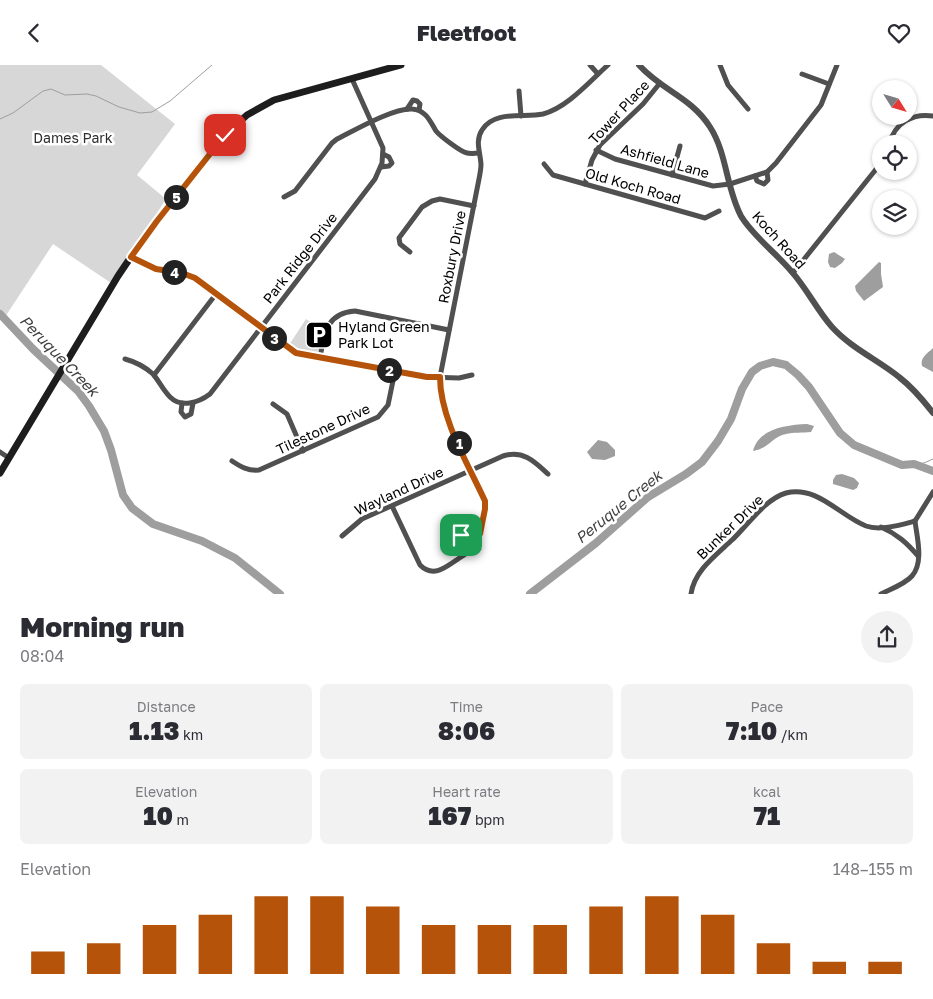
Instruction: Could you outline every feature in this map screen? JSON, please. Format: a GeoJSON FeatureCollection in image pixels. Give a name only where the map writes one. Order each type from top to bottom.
{"type":"FeatureCollection","features":[{"type":"Feature","properties":{"kind":"main road"},"geometry":{"type":"LineString","coordinates":[[0,473],[131,257],[216,146],[235,125],[247,115],[274,100],[401,65]]}},
{"type":"Feature","properties":{"kind":"street"},"geometry":{"type":"LineString","coordinates":[[590,65],[598,74]]}},
{"type":"Feature","properties":{"kind":"street","name":"Roxbury Drive"},"geometry":{"type":"LineString","coordinates":[[392,506],[420,565],[424,569],[436,572],[443,570],[473,548],[480,534],[485,501],[447,417],[440,391],[440,377],[480,173],[478,138],[486,124],[502,117],[542,114],[554,111],[566,103],[608,65]]}},
{"type":"Feature","properties":{"kind":"street","name":"Koch Road"},"geometry":{"type":"LineString","coordinates":[[639,65],[646,73],[685,99],[700,113],[711,128],[742,218],[756,236],[773,250],[793,273],[833,328],[899,377],[922,399],[933,413]]}},
{"type":"Feature","properties":{"kind":"street"},"geometry":{"type":"LineString","coordinates":[[720,65],[728,85],[748,109]]}},
{"type":"Feature","properties":{"kind":"street"},"geometry":{"type":"LineString","coordinates":[[767,172],[768,181],[764,184],[757,181],[755,176],[767,172],[776,163],[821,105],[837,65]]}},
{"type":"Feature","properties":{"kind":"street"},"geometry":{"type":"LineString","coordinates":[[802,74],[829,84]]}},
{"type":"Feature","properties":{"kind":"street","name":"Park Ridge Drive"},"geometry":{"type":"LineString","coordinates":[[125,359],[140,364],[154,375],[170,397],[182,403],[181,412],[185,417],[190,414],[193,403],[202,401],[210,394],[375,179],[381,167],[383,154],[380,140],[352,79]]}},
{"type":"Feature","properties":{"kind":"street","name":"Tower Place"},"geometry":{"type":"LineString","coordinates":[[585,184],[596,150],[607,137],[644,104],[660,83]]}},
{"type":"Feature","properties":{"kind":"street"},"geometry":{"type":"LineString","coordinates":[[519,91],[521,116]]}},
{"type":"Feature","properties":{"kind":"street"},"geometry":{"type":"LineString","coordinates":[[407,109],[413,100],[420,103],[419,110]]}},
{"type":"Feature","properties":{"kind":"street"},"geometry":{"type":"LineString","coordinates":[[284,197],[295,191],[337,139],[399,110],[419,110],[428,117],[437,132],[464,152],[479,153]]}},
{"type":"Feature","properties":{"kind":"street"},"geometry":{"type":"LineString","coordinates":[[892,135],[900,124],[906,120],[923,115],[933,116]]}},
{"type":"Feature","properties":{"kind":"street"},"geometry":{"type":"LineString","coordinates":[[672,175],[680,146]]}},
{"type":"Feature","properties":{"kind":"street","name":"Ashfield Lane"},"geometry":{"type":"LineString","coordinates":[[596,150],[615,159],[714,186],[730,184],[755,176]]}},
{"type":"Feature","properties":{"kind":"street","name":"Park Ridge Drive"},"geometry":{"type":"LineString","coordinates":[[381,167],[389,166],[392,163],[389,157],[383,154]]}},
{"type":"Feature","properties":{"kind":"street","name":"Old Koch Road"},"geometry":{"type":"LineString","coordinates":[[544,164],[553,175],[706,217],[719,211]]}},
{"type":"Feature","properties":{"kind":"street"},"geometry":{"type":"LineString","coordinates":[[793,273],[872,174]]}},
{"type":"Feature","properties":{"kind":"street"},"geometry":{"type":"LineString","coordinates":[[410,251],[400,244],[399,238],[427,203],[440,199],[474,206]]}},
{"type":"Feature","properties":{"kind":"street"},"geometry":{"type":"LineString","coordinates":[[131,257],[156,269],[189,275],[296,353],[427,377],[459,378],[472,375]]}},
{"type":"Feature","properties":{"kind":"street"},"geometry":{"type":"LineString","coordinates":[[154,375],[216,294]]}},
{"type":"Feature","properties":{"kind":"street"},"geometry":{"type":"LineString","coordinates":[[320,357],[327,326],[344,312],[355,311],[449,330]]}},
{"type":"Feature","properties":{"kind":"street","name":"Tilestone Drive"},"geometry":{"type":"LineString","coordinates":[[232,461],[243,469],[259,470],[378,417],[388,405],[395,371]]}},
{"type":"Feature","properties":{"kind":"street"},"geometry":{"type":"LineString","coordinates":[[182,403],[193,403]]}},
{"type":"Feature","properties":{"kind":"street"},"geometry":{"type":"LineString","coordinates":[[273,404],[287,414],[303,451]]}},
{"type":"Feature","properties":{"kind":"street"},"geometry":{"type":"LineString","coordinates":[[0,453],[9,458]]}},
{"type":"Feature","properties":{"kind":"street","name":"Wayland Drive"},"geometry":{"type":"LineString","coordinates":[[342,536],[362,519],[503,456],[513,453],[522,454],[530,458],[548,474]]}},
{"type":"Feature","properties":{"kind":"street"},"geometry":{"type":"LineString","coordinates":[[881,594],[911,577],[917,568],[918,556],[915,521],[933,492]]}},
{"type":"Feature","properties":{"kind":"street","name":"Bunker Drive"},"geometry":{"type":"LineString","coordinates":[[691,594],[692,587],[706,565],[764,508],[786,493],[818,497],[867,526],[880,527],[915,521]]}},
{"type":"Feature","properties":{"kind":"street","name":"Bunker Drive"},"geometry":{"type":"LineString","coordinates":[[880,527],[906,541],[918,556]]}},
{"type":"Feature","properties":{"kind":"street"},"geometry":{"type":"LineString","coordinates":[[473,548],[461,535],[461,531],[464,529],[480,534]]}},
{"type":"Feature","properties":{"kind":"green space","name":"Dames Park"},"geometry":{"type":"Polygon","coordinates":[[[0,65],[101,65],[175,124],[137,175],[166,199],[111,283],[53,244],[5,317],[0,312],[0,65]]]}},
{"type":"Feature","properties":{"kind":"green space"},"geometry":{"type":"Polygon","coordinates":[[[306,319],[316,326],[324,328],[319,350],[316,353],[303,351],[289,345],[306,319]]]}},
{"type":"Feature","properties":{"kind":"shaded area"},"geometry":{"type":"Polygon","coordinates":[[[834,252],[845,259],[835,268],[830,267],[828,262],[829,254],[834,252]]]}},
{"type":"Feature","properties":{"kind":"shaded area"},"geometry":{"type":"Polygon","coordinates":[[[879,262],[881,263],[883,287],[864,301],[856,291],[855,286],[879,262]]]}},
{"type":"Feature","properties":{"kind":"shaded area"},"geometry":{"type":"Polygon","coordinates":[[[933,348],[933,372],[922,366],[922,360],[933,348]]]}},
{"type":"Feature","properties":{"kind":"shaded area"},"geometry":{"type":"Polygon","coordinates":[[[807,424],[814,426],[811,432],[792,433],[781,436],[763,448],[753,451],[761,437],[775,429],[807,424]]]}},
{"type":"Feature","properties":{"kind":"shaded area"},"geometry":{"type":"Polygon","coordinates":[[[598,440],[607,442],[615,450],[615,456],[605,460],[592,459],[587,452],[598,440]]]}},
{"type":"Feature","properties":{"kind":"shaded area"},"geometry":{"type":"Polygon","coordinates":[[[842,474],[854,478],[859,483],[857,488],[853,490],[833,484],[836,475],[842,474]]]}},
{"type":"Feature","properties":{"kind":"waterway"},"geometry":{"type":"LineString","coordinates":[[0,119],[13,113],[43,91],[51,89],[65,95],[87,94],[96,96],[119,107],[140,113],[152,112],[170,101],[212,65]]}},
{"type":"Feature","properties":{"kind":"waterway","name":"Peruque Creek"},"geometry":{"type":"LineString","coordinates":[[0,314],[33,349],[78,391],[89,406],[104,431],[123,495],[132,508],[153,524],[202,541],[235,558],[280,594]]}},
{"type":"Feature","properties":{"kind":"waterway","name":"Peruque Creek"},"geometry":{"type":"LineString","coordinates":[[530,594],[596,543],[648,497],[702,462],[718,441],[731,419],[742,389],[752,372],[760,366],[773,362],[786,365],[798,375],[809,387],[840,433],[854,445],[902,465],[914,464],[933,471]]}},
{"type":"Feature","properties":{"kind":"waterway"},"geometry":{"type":"LineString","coordinates":[[914,464],[924,463],[933,459]]}},
{"type":"Feature","properties":{"kind":"place","name":"Hyland Green Park Lot"},"geometry":{"type":"Point","coordinates":[319,335]}},
{"type":"Feature","properties":{"kind":"route"},"geometry":{"type":"LineString","coordinates":[[225,135],[131,257],[156,269],[182,273],[195,278],[296,353],[427,377],[440,377],[440,391],[447,417],[485,501],[480,534],[464,529],[461,531],[461,535]]}}]}
